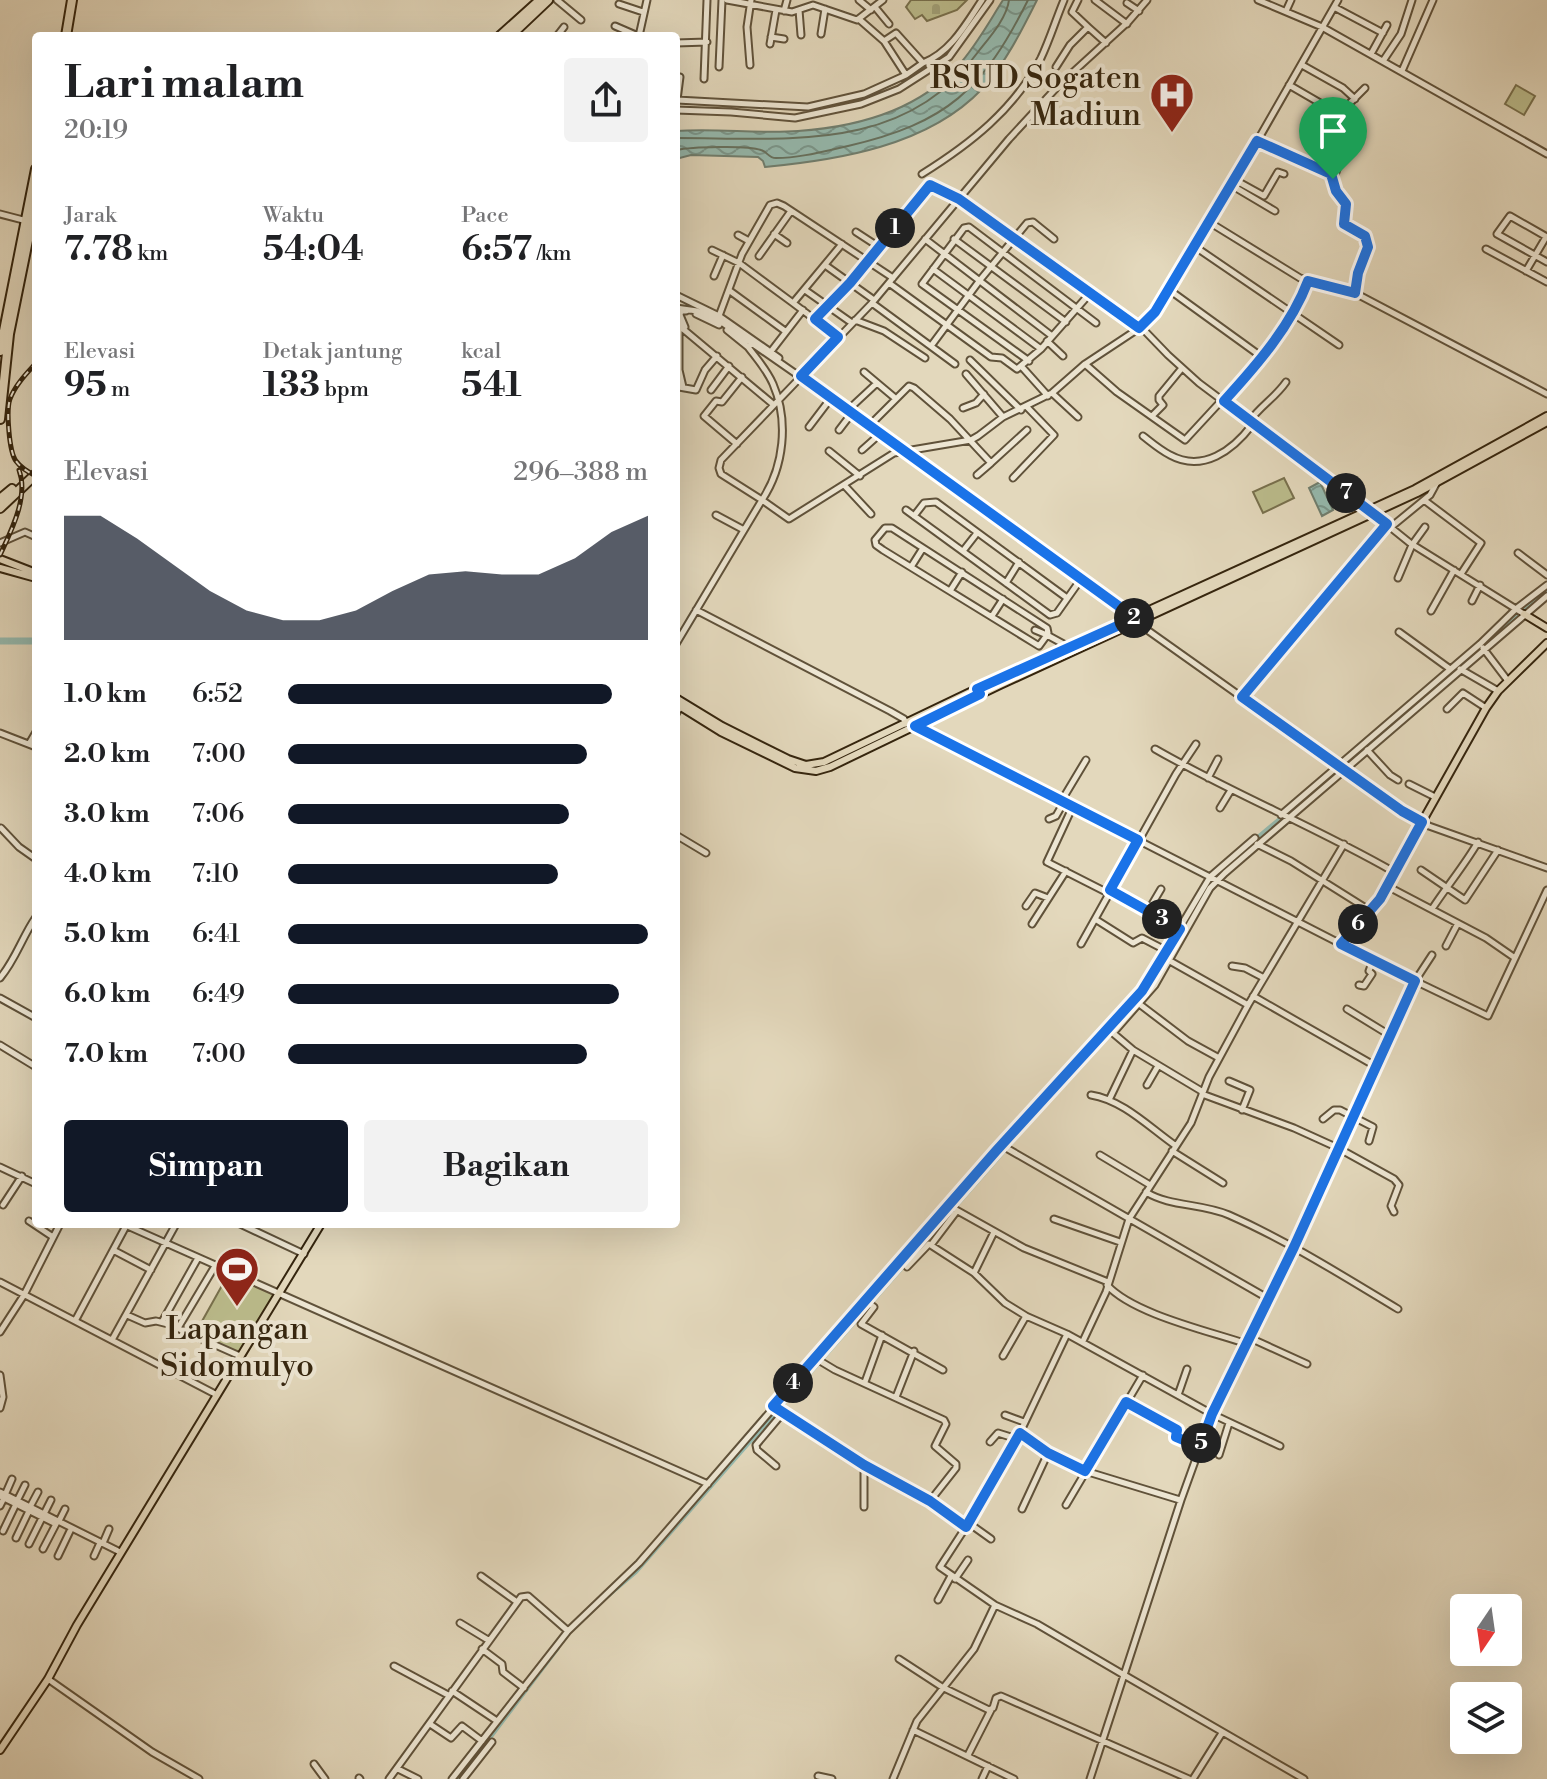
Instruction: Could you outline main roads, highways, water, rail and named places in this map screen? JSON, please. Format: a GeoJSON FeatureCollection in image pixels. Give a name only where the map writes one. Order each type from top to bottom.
{"type":"FeatureCollection","features":[{"type":"Feature","properties":{"kind":"highway"},"geometry":{"type":"LineString","coordinates":[[67,32],[72,0]]}},
{"type":"Feature","properties":{"kind":"highway"},"geometry":{"type":"LineString","coordinates":[[505,32],[548,0]]}},
{"type":"Feature","properties":{"kind":"highway"},"geometry":{"type":"LineString","coordinates":[[514,32],[537,6]]}},
{"type":"Feature","properties":{"kind":"highway"},"geometry":{"type":"LineString","coordinates":[[0,351],[13,302],[32,199]]}},
{"type":"Feature","properties":{"kind":"highway"},"geometry":{"type":"LineString","coordinates":[[29,221],[32,212]]}},
{"type":"Feature","properties":{"kind":"highway"},"geometry":{"type":"LineString","coordinates":[[0,419],[13,302]]}},
{"type":"Feature","properties":{"kind":"highway"},"geometry":{"type":"LineString","coordinates":[[0,508],[32,471]]}},
{"type":"Feature","properties":{"kind":"highway"},"geometry":{"type":"LineString","coordinates":[[2,495],[32,477]]}},
{"type":"Feature","properties":{"kind":"highway"},"geometry":{"type":"LineString","coordinates":[[0,486],[21,485]]}},
{"type":"Feature","properties":{"kind":"main road"},"geometry":{"type":"LineString","coordinates":[[680,700],[722,726],[788,759],[806,765],[824,762],[1435,482],[1547,419]]}},
{"type":"Feature","properties":{"kind":"main road"},"geometry":{"type":"LineString","coordinates":[[0,559],[32,574]]}},
{"type":"Feature","properties":{"kind":"main road"},"geometry":{"type":"LineString","coordinates":[[0,568],[32,575]]}},
{"type":"Feature","properties":{"kind":"main road"},"geometry":{"type":"LineString","coordinates":[[1522,611],[1547,628]]}},
{"type":"Feature","properties":{"kind":"main road"},"geometry":{"type":"LineString","coordinates":[[680,711],[787,764],[806,771],[830,767],[1069,647],[1135,620]]}},
{"type":"Feature","properties":{"kind":"main road"},"geometry":{"type":"LineString","coordinates":[[1422,822],[1486,708],[1498,691],[1547,643]]}},
{"type":"Feature","properties":{"kind":"main road"},"geometry":{"type":"LineString","coordinates":[[0,1750],[48,1679],[77,1625],[319,1228]]}},
{"type":"Feature","properties":{"kind":"water"},"geometry":{"type":"Polygon","coordinates":[[[1003,0],[1037,0],[998,69],[982,89],[936,124],[909,137],[852,154],[765,167],[758,157],[691,155],[680,158],[680,131],[783,132],[820,129],[885,114],[924,95],[942,82],[976,42],[1003,0]]]}},
{"type":"Feature","properties":{"kind":"water"},"geometry":{"type":"Polygon","coordinates":[[[1320,482],[1333,510],[1322,516],[1309,488],[1320,482]]]}},
{"type":"Feature","properties":{"kind":"waterway"},"geometry":{"type":"LineString","coordinates":[[1333,774],[1547,591]]}},
{"type":"Feature","properties":{"kind":"waterway"},"geometry":{"type":"LineString","coordinates":[[0,641],[32,641]]}},
{"type":"Feature","properties":{"kind":"waterway"},"geometry":{"type":"LineString","coordinates":[[1253,841],[1283,816]]}},
{"type":"Feature","properties":{"kind":"waterway"},"geometry":{"type":"LineString","coordinates":[[1179,938],[1201,897]]}},
{"type":"Feature","properties":{"kind":"waterway"},"geometry":{"type":"LineString","coordinates":[[1144,992],[1167,960]]}},
{"type":"Feature","properties":{"kind":"waterway"},"geometry":{"type":"LineString","coordinates":[[602,1601],[636,1572],[1125,1013]]}},
{"type":"Feature","properties":{"kind":"waterway"},"geometry":{"type":"LineString","coordinates":[[459,1779],[558,1648]]}},
{"type":"Feature","properties":{"kind":"railway"},"geometry":{"type":"LineString","coordinates":[[32,368],[15,389],[8,412],[14,456],[20,466],[32,474]]}},
{"type":"Feature","properties":{"kind":"railway"},"geometry":{"type":"LineString","coordinates":[[0,555],[20,502],[22,480],[19,470]]}},
{"type":"Feature","properties":{"kind":"place","name":"RSUD Sogaten Madiun"},"geometry":{"type":"Point","coordinates":[1172,134]}},
{"type":"Feature","properties":{"kind":"place","name":"Lapangan Sidomulyo"},"geometry":{"type":"Point","coordinates":[237,1308]}}]}
